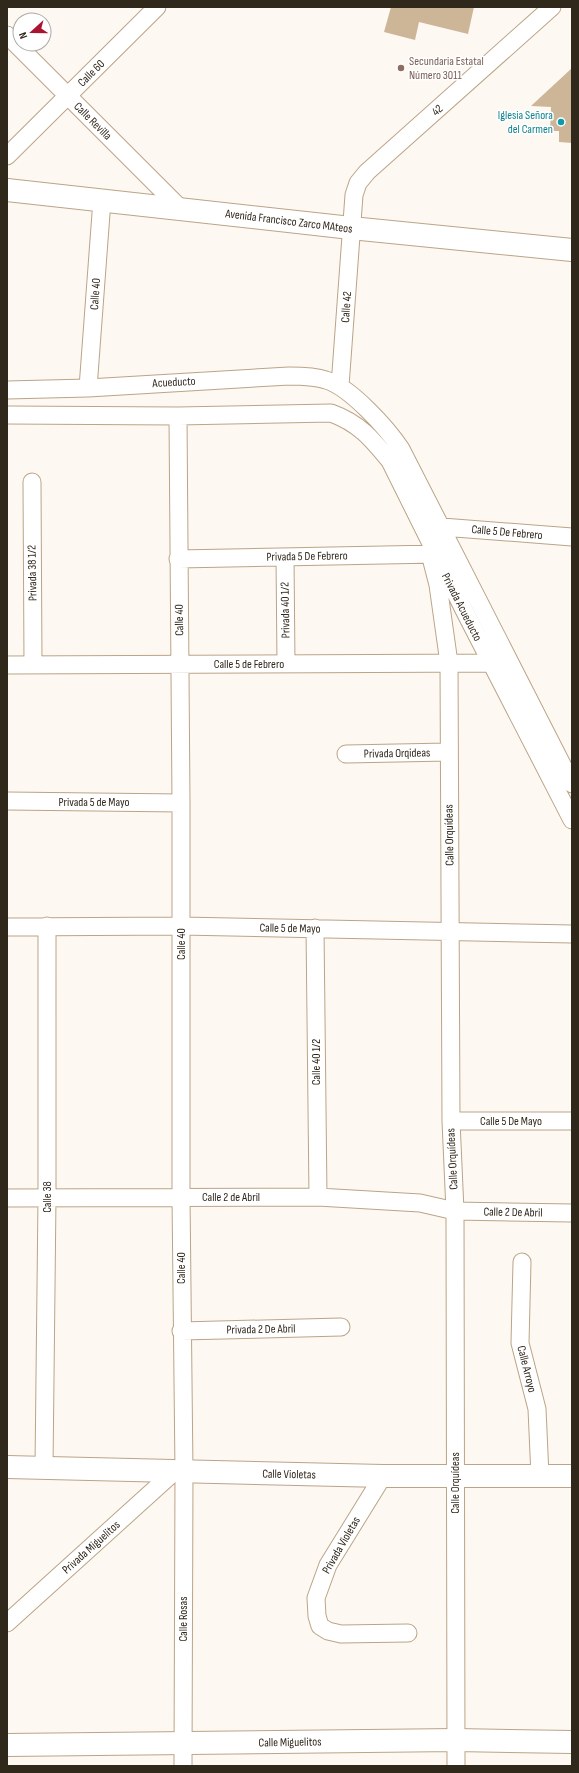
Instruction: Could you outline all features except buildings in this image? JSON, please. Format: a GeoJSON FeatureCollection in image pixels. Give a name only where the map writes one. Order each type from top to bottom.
{"type":"FeatureCollection","features":[{"type":"Feature","properties":{"kind":"street","name":"Calle 60"},"geometry":{"type":"LineString","coordinates":[[7,156],[157,7]]}},
{"type":"Feature","properties":{"kind":"street","name":"42"},"geometry":{"type":"LineString","coordinates":[[351,228],[354,195],[358,183],[367,172],[552,7]]}},
{"type":"Feature","properties":{"kind":"street","name":"Calle Revilla"},"geometry":{"type":"LineString","coordinates":[[7,35],[180,208]]}},
{"type":"Feature","properties":{"kind":"street","name":"Avenida Francisco Zarco MAteos"},"geometry":{"type":"LineString","coordinates":[[7,190],[351,228],[572,250]]}},
{"type":"Feature","properties":{"kind":"street","name":"Calle 40"},"geometry":{"type":"LineString","coordinates":[[88,388],[102,200]]}},
{"type":"Feature","properties":{"kind":"street","name":"Calle 42"},"geometry":{"type":"LineString","coordinates":[[340,386],[351,228]]}},
{"type":"Feature","properties":{"kind":"street","name":"Acueducto"},"geometry":{"type":"LineString","coordinates":[[7,390],[88,388],[289,376],[320,378],[340,386]]}},
{"type":"Feature","properties":{"kind":"street","name":"Privada Acueducto"},"geometry":{"type":"LineString","coordinates":[[340,386],[379,421],[392,435],[401,449],[442,527],[491,663],[572,820]]}},
{"type":"Feature","properties":{"kind":"street","name":"Privada Acueducto"},"geometry":{"type":"LineString","coordinates":[[178,416],[332,413],[345,418],[360,427],[390,461],[433,554],[472,608],[572,784]]}},
{"type":"Feature","properties":{"kind":"street"},"geometry":{"type":"LineString","coordinates":[[7,415],[178,416]]}},
{"type":"Feature","properties":{"kind":"street","name":"Calle 40"},"geometry":{"type":"LineString","coordinates":[[178,416],[182,926],[180,1471]]}},
{"type":"Feature","properties":{"kind":"street","name":"Privada 38 1/2"},"geometry":{"type":"LineString","coordinates":[[32,482],[33,664]]}},
{"type":"Feature","properties":{"kind":"street","name":"Calle 5 De Febrero"},"geometry":{"type":"LineString","coordinates":[[442,527],[572,537]]}},
{"type":"Feature","properties":{"kind":"street","name":"Privada 5 De Febrero"},"geometry":{"type":"LineString","coordinates":[[178,559],[433,554]]}},
{"type":"Feature","properties":{"kind":"street","name":"Calle Orquídeas"},"geometry":{"type":"LineString","coordinates":[[433,554],[449,663],[448,752],[451,1121],[455,1211],[456,1766]]}},
{"type":"Feature","properties":{"kind":"street","name":"Privada 40 1/2"},"geometry":{"type":"LineString","coordinates":[[285,557],[286,664]]}},
{"type":"Feature","properties":{"kind":"street","name":"Calle 5 de Febrero"},"geometry":{"type":"LineString","coordinates":[[7,665],[491,663]]}},
{"type":"Feature","properties":{"kind":"street","name":"Privada Orqideas"},"geometry":{"type":"LineString","coordinates":[[346,754],[448,752]]}},
{"type":"Feature","properties":{"kind":"street","name":"Privada 5 de Mayo"},"geometry":{"type":"LineString","coordinates":[[7,801],[181,803]]}},
{"type":"Feature","properties":{"kind":"street","name":"Calle 5 de Mayo"},"geometry":{"type":"LineString","coordinates":[[7,926],[182,926],[572,934]]}},
{"type":"Feature","properties":{"kind":"street","name":"Calle 38"},"geometry":{"type":"LineString","coordinates":[[44,1467],[47,1198],[47,926]]}},
{"type":"Feature","properties":{"kind":"street","name":"Calle 40 1/2"},"geometry":{"type":"LineString","coordinates":[[315,928],[318,1197]]}},
{"type":"Feature","properties":{"kind":"street","name":"Calle 5 De Mayo"},"geometry":{"type":"LineString","coordinates":[[451,1121],[572,1121]]}},
{"type":"Feature","properties":{"kind":"street","name":"Calle 2 de Abril"},"geometry":{"type":"LineString","coordinates":[[7,1198],[318,1197],[420,1203],[455,1211]]}},
{"type":"Feature","properties":{"kind":"street","name":"Calle 2 De Abril"},"geometry":{"type":"LineString","coordinates":[[455,1211],[572,1213]]}},
{"type":"Feature","properties":{"kind":"street","name":"Calle Arroyo"},"geometry":{"type":"LineString","coordinates":[[522,1262],[520,1343],[537,1408],[540,1476]]}},
{"type":"Feature","properties":{"kind":"street","name":"Privada 2 De Abril"},"geometry":{"type":"LineString","coordinates":[[181,1331],[341,1327]]}},
{"type":"Feature","properties":{"kind":"street","name":"Calle Violetas"},"geometry":{"type":"LineString","coordinates":[[7,1467],[383,1476],[572,1476]]}},
{"type":"Feature","properties":{"kind":"street","name":"Privada Miguelitos"},"geometry":{"type":"LineString","coordinates":[[7,1623],[180,1471]]}},
{"type":"Feature","properties":{"kind":"street","name":"Calle Rosas"},"geometry":{"type":"LineString","coordinates":[[180,1471],[183,1766]]}},
{"type":"Feature","properties":{"kind":"street","name":"Privada Violetas"},"geometry":{"type":"LineString","coordinates":[[383,1476],[328,1565],[316,1598],[317,1616],[320,1626],[328,1632],[341,1634],[408,1633]]}},
{"type":"Feature","properties":{"kind":"street","name":"Calle Miguelitos"},"geometry":{"type":"LineString","coordinates":[[7,1745],[456,1740],[572,1742]]}},
{"type":"Feature","properties":{"kind":"place","name":"Secundaria Estatal Número 3011"},"geometry":{"type":"Point","coordinates":[401,68]}},
{"type":"Feature","properties":{"kind":"place","name":"Iglesia Señora del Carmen"},"geometry":{"type":"Point","coordinates":[561,122]}}]}
